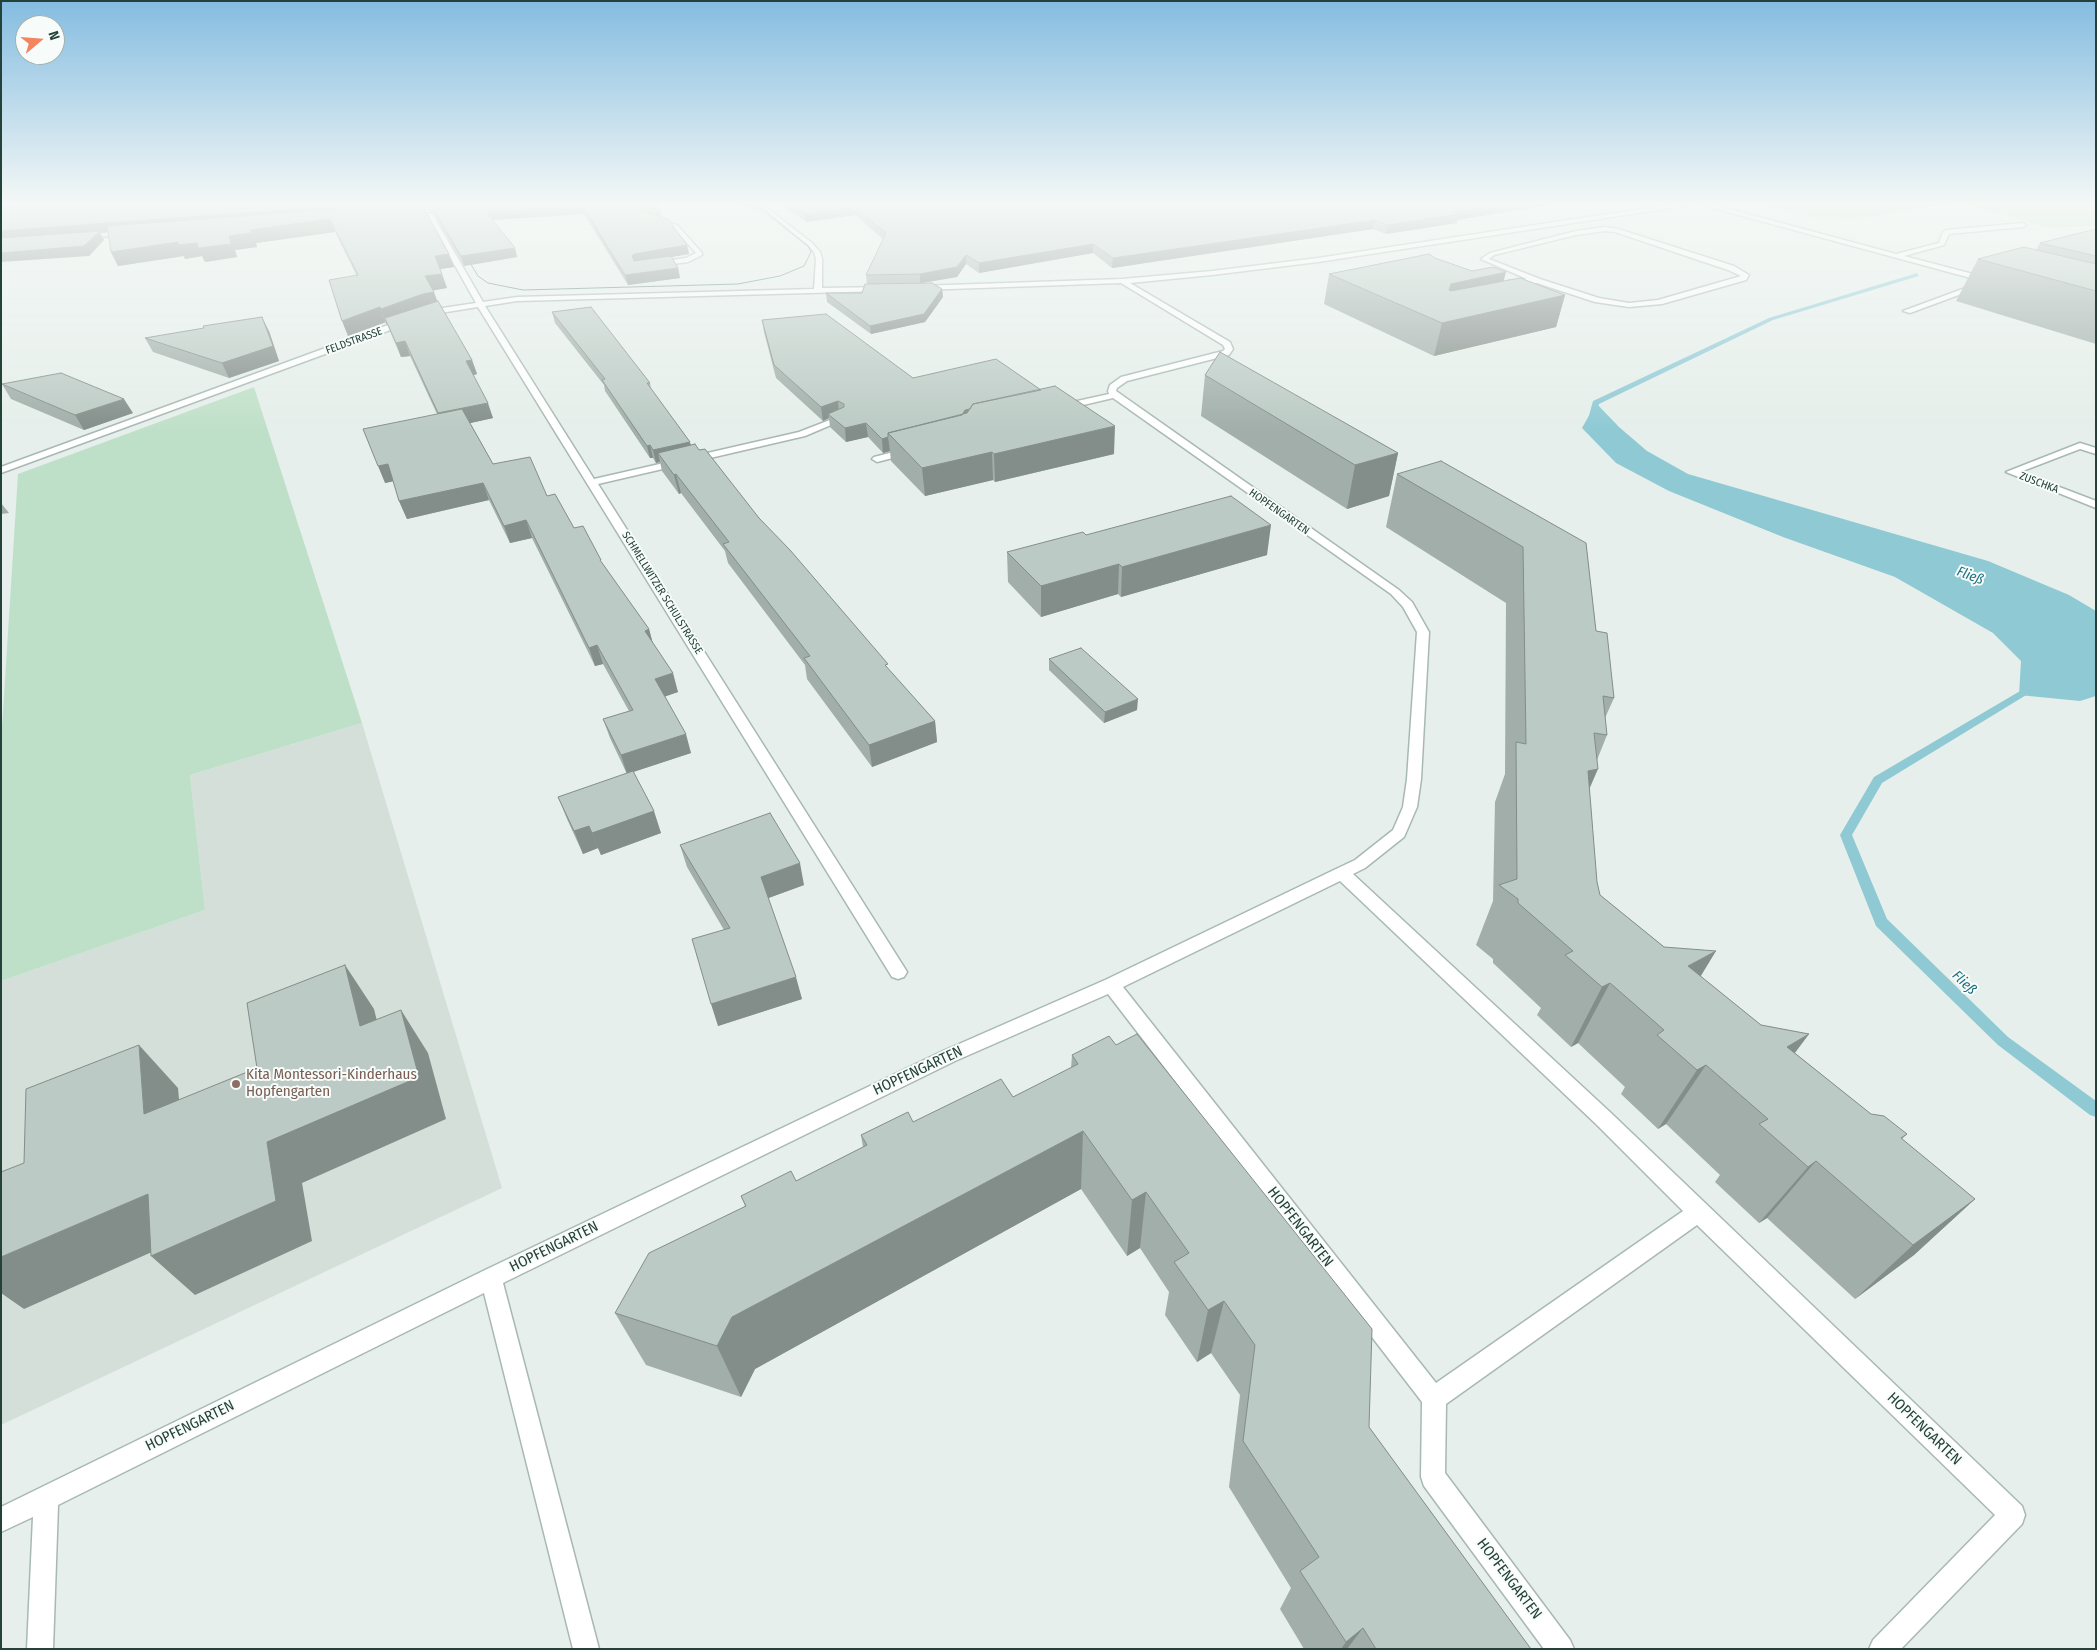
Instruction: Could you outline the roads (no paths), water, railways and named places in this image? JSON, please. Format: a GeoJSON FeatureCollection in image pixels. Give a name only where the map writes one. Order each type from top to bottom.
{"type":"FeatureCollection","features":[{"type":"Feature","properties":{"kind":"street","name":"SCHMELLWITZER SCHULSTRASSE"},"geometry":{"type":"LineString","coordinates":[[464,278],[898,972]]}},
{"type":"Feature","properties":{"kind":"street"},"geometry":{"type":"LineString","coordinates":[[818,278],[818,291]]}},
{"type":"Feature","properties":{"kind":"street"},"geometry":{"type":"LineString","coordinates":[[916,288],[1122,281],[1154,278]]}},
{"type":"Feature","properties":{"kind":"street"},"geometry":{"type":"LineString","coordinates":[[1530,278],[1598,300],[1629,305],[1659,302],[1743,278]]}},
{"type":"Feature","properties":{"kind":"street"},"geometry":{"type":"LineString","coordinates":[[1975,278],[1999,284]]}},
{"type":"Feature","properties":{"kind":"street"},"geometry":{"type":"LineString","coordinates":[[1051,410],[1115,395],[1112,391],[1113,387],[1124,379],[1226,353],[1229,349],[1227,344],[1122,281]]}},
{"type":"Feature","properties":{"kind":"street"},"geometry":{"type":"LineString","coordinates":[[1499,284],[1537,281]]}},
{"type":"Feature","properties":{"kind":"street"},"geometry":{"type":"LineString","coordinates":[[1907,311],[1990,282]]}},
{"type":"Feature","properties":{"kind":"street","name":"FELDSTRASSE"},"geometry":{"type":"LineString","coordinates":[[1,470],[432,312],[517,299],[887,289]]}},
{"type":"Feature","properties":{"kind":"street","name":"HOPFENGARTEN"},"geometry":{"type":"LineString","coordinates":[[1,1520],[491,1278],[949,1056],[1111,985],[1342,873],[1360,864],[1399,833],[1410,807],[1414,779],[1423,632],[1408,605],[1395,592],[1256,503],[1115,395]]}},
{"type":"Feature","properties":{"kind":"street"},"geometry":{"type":"LineString","coordinates":[[593,482],[802,434],[840,419]]}},
{"type":"Feature","properties":{"kind":"street","name":"ZUSCHKA"},"geometry":{"type":"LineString","coordinates":[[2096,451],[2080,446],[2011,472],[2096,504]]}},
{"type":"Feature","properties":{"kind":"street"},"geometry":{"type":"LineString","coordinates":[[877,459],[921,448]]}},
{"type":"Feature","properties":{"kind":"street","name":"HOPFENGARTEN"},"geometry":{"type":"LineString","coordinates":[[1342,873],[1604,1119],[1698,1212],[2014,1515],[1882,1649]]}},
{"type":"Feature","properties":{"kind":"street","name":"HOPFENGARTEN"},"geometry":{"type":"LineString","coordinates":[[1111,985],[1434,1398],[1433,1477],[1561,1649]]}},
{"type":"Feature","properties":{"kind":"street"},"geometry":{"type":"LineString","coordinates":[[1434,1398],[1698,1212]]}},
{"type":"Feature","properties":{"kind":"street"},"geometry":{"type":"LineString","coordinates":[[491,1278],[586,1649]]}},
{"type":"Feature","properties":{"kind":"street"},"geometry":{"type":"LineString","coordinates":[[40,1649],[46,1497]]}},
{"type":"Feature","properties":{"kind":"water"},"geometry":{"type":"Polygon","coordinates":[[[1596,403],[1619,427],[1647,451],[1688,474],[1988,561],[2069,595],[2096,611],[2096,696],[2080,701],[2019,695],[2021,661],[1993,633],[1895,577],[1783,537],[1669,491],[1616,463],[1582,428],[1596,403]]]}},
{"type":"Feature","properties":{"kind":"waterway","name":"Fließ"},"geometry":{"type":"LineString","coordinates":[[1592,419],[1596,403],[1771,319],[1907,278]]}},
{"type":"Feature","properties":{"kind":"waterway","name":"Fließ"},"geometry":{"type":"LineString","coordinates":[[2032,687],[1878,780],[1846,835],[1881,922],[2003,1041],[2096,1110]]}},
{"type":"Feature","properties":{"kind":"tram line"},"geometry":{"type":"LineString","coordinates":[[481,278],[488,283],[523,290],[738,284],[770,278]]}},
{"type":"Feature","properties":{"kind":"place","name":"Kita Montessori-Kinderhaus Hopfengarten"},"geometry":{"type":"Point","coordinates":[236,1084]}}]}
